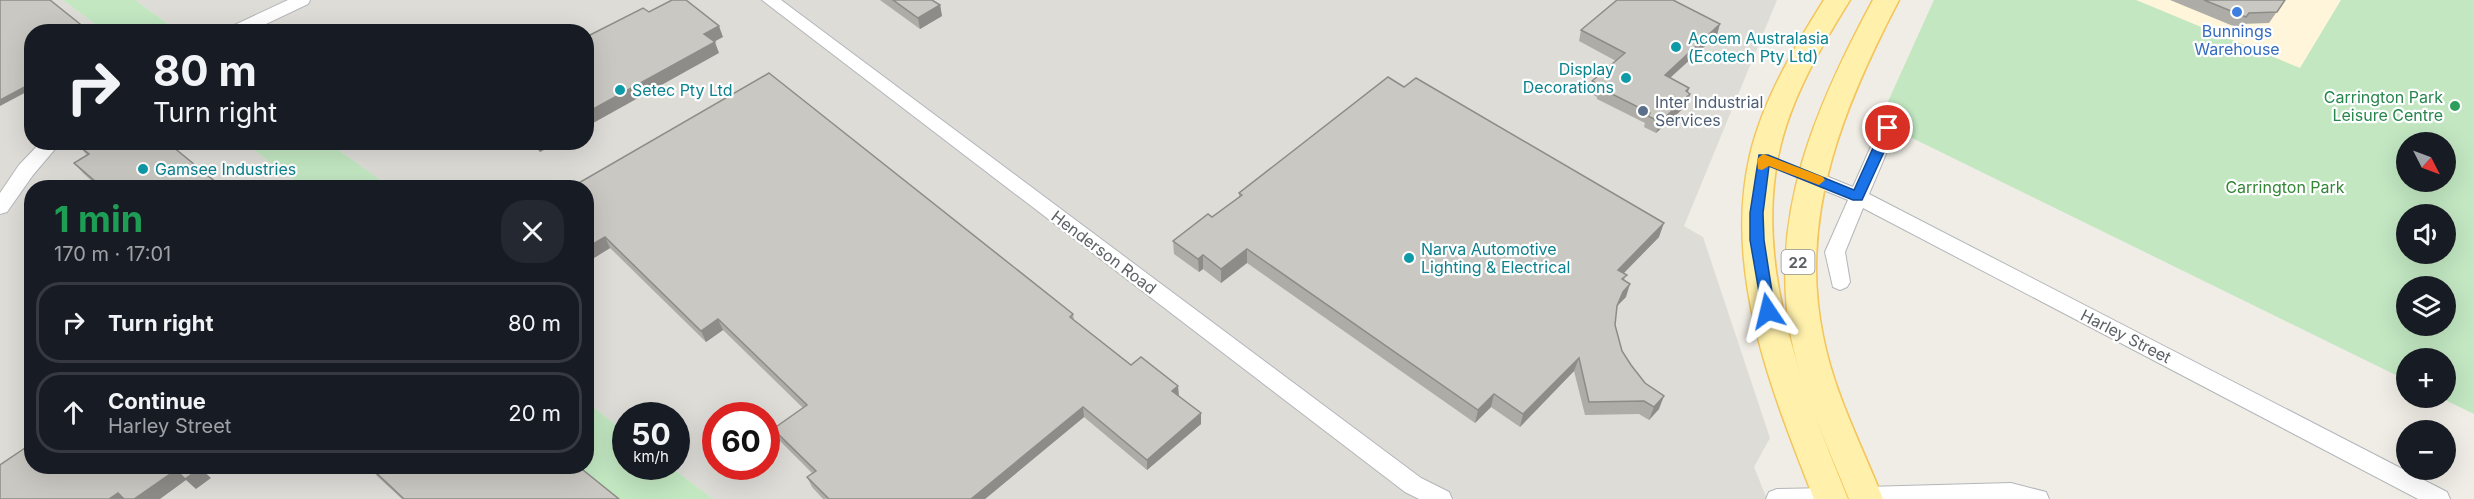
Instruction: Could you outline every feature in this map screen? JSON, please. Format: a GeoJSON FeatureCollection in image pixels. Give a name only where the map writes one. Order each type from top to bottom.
{"type":"FeatureCollection","features":[{"type":"Feature","properties":{"kind":"main road","name":"22"},"geometry":{"type":"LineString","coordinates":[[1831,498],[1790,384],[1768,311],[1757,240],[1756,213],[1763,159],[1770,131],[1789,88],[1837,0]]}},
{"type":"Feature","properties":{"kind":"main road","name":"22"},"geometry":{"type":"LineString","coordinates":[[1866,498],[1821,387],[1807,337],[1800,300],[1798,264],[1802,219],[1818,151],[1857,55],[1886,0]]}},
{"type":"Feature","properties":{"kind":"main road"},"geometry":{"type":"LineString","coordinates":[[1763,159],[1811,177]]}},
{"type":"Feature","properties":{"kind":"main road"},"geometry":{"type":"LineString","coordinates":[[1831,498],[1866,498]]}},
{"type":"Feature","properties":{"kind":"street"},"geometry":{"type":"LineString","coordinates":[[251,24],[302,0]]}},
{"type":"Feature","properties":{"kind":"street","name":"Henderson Road"},"geometry":{"type":"LineString","coordinates":[[770,0],[1413,485],[1441,499]]}},
{"type":"Feature","properties":{"kind":"street"},"geometry":{"type":"LineString","coordinates":[[1839,282],[1835,252],[1888,128]]}},
{"type":"Feature","properties":{"kind":"street"},"geometry":{"type":"LineString","coordinates":[[0,207],[26,170],[45,150]]}},
{"type":"Feature","properties":{"kind":"street","name":"Harley Street"},"geometry":{"type":"LineString","coordinates":[[1811,177],[1858,197],[2439,499]]}},
{"type":"Feature","properties":{"kind":"street"},"geometry":{"type":"LineString","coordinates":[[1866,498],[2011,493],[2038,499]]}},
{"type":"Feature","properties":{"kind":"street"},"geometry":{"type":"LineString","coordinates":[[1777,499],[1831,498]]}},
{"type":"Feature","properties":{"kind":"shaded area"},"geometry":{"type":"Polygon","coordinates":[[[0,0],[63,0],[95,24],[24,24],[24,150],[254,150],[293,180],[24,180],[24,474],[587,474],[619,499],[0,499],[0,0]]]}},
{"type":"Feature","properties":{"kind":"shaded area"},"geometry":{"type":"Polygon","coordinates":[[[135,0],[1777,0],[1684,226],[1703,237],[1770,438],[1754,467],[1767,499],[713,499],[688,480],[690,480],[690,402],[612,402],[612,422],[594,408],[594,180],[380,180],[339,150],[594,150],[594,24],[168,24],[135,0]]]}},
{"type":"Feature","properties":{"kind":"shaded area"},"geometry":{"type":"Polygon","coordinates":[[[2136,0],[2341,0],[2300,69],[2136,0]]]}},
{"type":"Feature","properties":{"kind":"green space"},"geometry":{"type":"Polygon","coordinates":[[[63,0],[135,0],[168,24],[95,24],[63,0]]]}},
{"type":"Feature","properties":{"kind":"green space","name":"Carrington Park"},"geometry":{"type":"Polygon","coordinates":[[[1934,0],[2136,0],[2300,68],[2341,0],[2474,0],[2474,414],[2456,405],[2456,348],[2396,348],[2396,375],[1904,134],[1886,106],[1934,0]]]}},
{"type":"Feature","properties":{"kind":"green space"},"geometry":{"type":"Polygon","coordinates":[[[254,150],[339,150],[380,180],[293,180],[254,150]]]}},
{"type":"Feature","properties":{"kind":"green space"},"geometry":{"type":"Polygon","coordinates":[[[594,408],[612,422],[612,480],[688,480],[713,499],[619,499],[587,474],[594,474],[594,408]]]}},
{"type":"Feature","properties":{"kind":"building"},"geometry":{"type":"Polygon","coordinates":[[[0,0],[50,0],[80,24],[24,24],[24,87],[0,100],[0,0]]]}},
{"type":"Feature","properties":{"kind":"building","name":"Setec Pty Ltd"},"geometry":{"type":"Polygon","coordinates":[[[672,0],[686,0],[719,26],[704,34],[715,42],[594,109],[594,33],[643,8],[649,12],[672,0]]]}},
{"type":"Feature","properties":{"kind":"building"},"geometry":{"type":"Polygon","coordinates":[[[893,0],[932,0],[940,5],[918,18],[893,0]]]}},
{"type":"Feature","properties":{"kind":"building"},"geometry":{"type":"Polygon","coordinates":[[[1617,0],[1673,0],[1720,24],[1665,75],[1689,88],[1686,91],[1690,94],[1660,122],[1648,116],[1650,113],[1600,88],[1602,86],[1592,81],[1625,53],[1581,30],[1617,0]]]}},
{"type":"Feature","properties":{"kind":"building"},"geometry":{"type":"Polygon","coordinates":[[[2204,0],[2285,0],[2277,12],[2249,13],[2246,17],[2204,0]]]}},
{"type":"Feature","properties":{"kind":"building"},"geometry":{"type":"Polygon","coordinates":[[[769,73],[1073,314],[1070,317],[1131,365],[1141,357],[1178,386],[1172,391],[1201,413],[1147,460],[1083,407],[971,499],[829,499],[807,477],[816,471],[780,436],[780,424],[807,405],[718,319],[701,331],[605,237],[594,243],[594,180],[584,180],[769,73]]]}},
{"type":"Feature","properties":{"kind":"building","name":"Narva Automotive Lighting & Electrical"},"geometry":{"type":"Polygon","coordinates":[[[1388,77],[1404,87],[1416,78],[1664,223],[1618,270],[1627,275],[1622,279],[1630,284],[1623,292],[1617,306],[1615,325],[1622,351],[1631,365],[1645,383],[1664,396],[1654,407],[1644,401],[1589,402],[1579,358],[1523,414],[1494,394],[1478,410],[1247,249],[1221,269],[1203,255],[1198,259],[1173,241],[1208,214],[1212,217],[1242,195],[1239,193],[1388,77]]]}},
{"type":"Feature","properties":{"kind":"building","name":"Gamsee Industries"},"geometry":{"type":"Polygon","coordinates":[[[84,150],[177,150],[213,180],[94,180],[74,163],[89,154],[84,150]]]}},
{"type":"Feature","properties":{"kind":"building"},"geometry":{"type":"Polygon","coordinates":[[[24,449],[24,474],[170,474],[134,499],[124,499],[118,493],[109,499],[0,499],[0,465],[24,449]]]}},
{"type":"Feature","properties":{"kind":"building"},"geometry":{"type":"Polygon","coordinates":[[[180,474],[192,474],[185,479],[180,474]]]}},
{"type":"Feature","properties":{"kind":"building"},"geometry":{"type":"Polygon","coordinates":[[[377,474],[588,474],[619,499],[404,499],[377,474]]]}},
{"type":"Feature","properties":{"kind":"slow traffic"},"geometry":{"type":"LineString","coordinates":[[1762,165],[1763,159],[1819,180]]}},
{"type":"Feature","properties":{"kind":"place","name":"Bunnings Warehouse"},"geometry":{"type":"Point","coordinates":[2237,12]}},
{"type":"Feature","properties":{"kind":"place","name":"Acoem Australasia (Ecotech Pty Ltd)"},"geometry":{"type":"Point","coordinates":[1676,47]}},
{"type":"Feature","properties":{"kind":"place","name":"Display Decorations"},"geometry":{"type":"Point","coordinates":[1626,78]}},
{"type":"Feature","properties":{"kind":"place","name":"Setec Pty Ltd"},"geometry":{"type":"Point","coordinates":[620,90]}},
{"type":"Feature","properties":{"kind":"place","name":"Carrington Park Leisure Centre"},"geometry":{"type":"Point","coordinates":[2455,106]}},
{"type":"Feature","properties":{"kind":"place","name":"Inter Industrial Services"},"geometry":{"type":"Point","coordinates":[1643,111]}},
{"type":"Feature","properties":{"kind":"place","name":"Gamsee Industries"},"geometry":{"type":"Point","coordinates":[143,169]}},
{"type":"Feature","properties":{"kind":"place","name":"Narva Automotive Lighting & Electrical"},"geometry":{"type":"Point","coordinates":[1409,258]}},
{"type":"Feature","properties":{"kind":"route"},"geometry":{"type":"LineString","coordinates":[[1768,311],[1760,265],[1756,213],[1763,159],[1858,197],[1888,128]]}}]}
